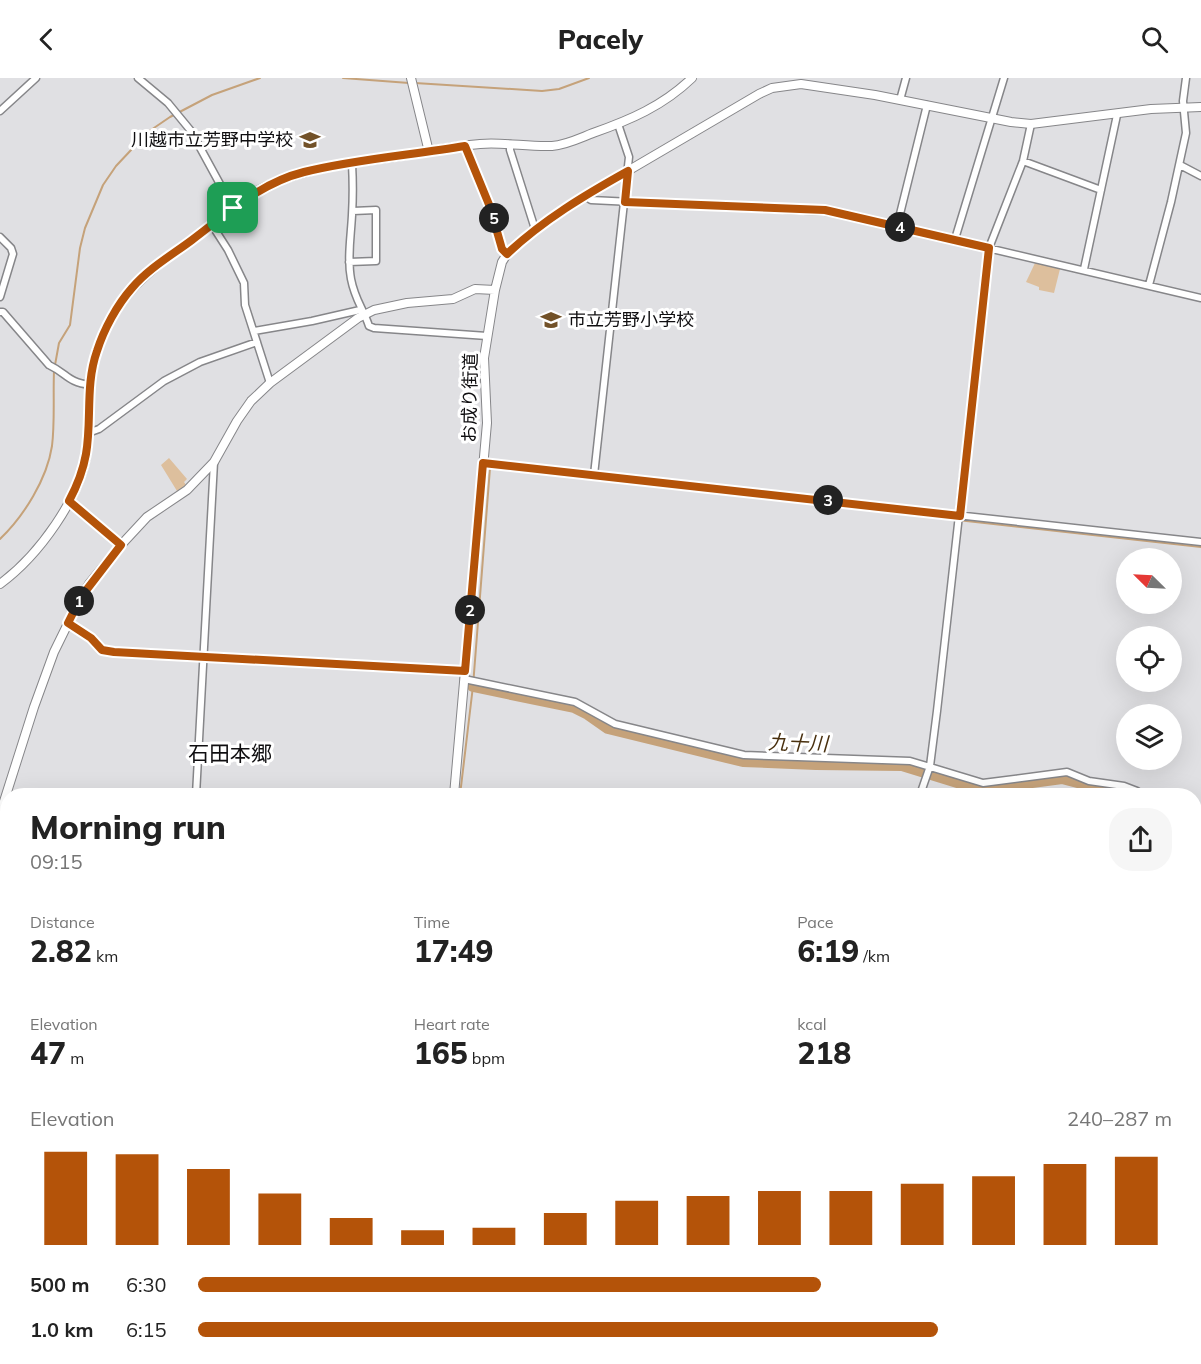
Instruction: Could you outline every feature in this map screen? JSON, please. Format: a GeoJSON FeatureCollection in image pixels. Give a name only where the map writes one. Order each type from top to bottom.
{"type":"FeatureCollection","features":[{"type":"Feature","properties":{"kind":"street"},"geometry":{"type":"LineString","coordinates":[[0,111],[36,78]]}},
{"type":"Feature","properties":{"kind":"street"},"geometry":{"type":"LineString","coordinates":[[138,78],[168,103],[191,131],[233,208]]}},
{"type":"Feature","properties":{"kind":"street"},"geometry":{"type":"LineString","coordinates":[[411,78],[429,152]]}},
{"type":"Feature","properties":{"kind":"street"},"geometry":{"type":"LineString","coordinates":[[0,584],[33,552],[69,501],[82,471],[88,434],[90,385],[97,349],[124,298],[153,268],[249,196],[303,172],[480,144],[555,146],[649,111],[679,91],[692,78]]}},
{"type":"Feature","properties":{"kind":"street"},"geometry":{"type":"LineString","coordinates":[[900,100],[906,78]]}},
{"type":"Feature","properties":{"kind":"street"},"geometry":{"type":"LineString","coordinates":[[955,239],[1004,78]]}},
{"type":"Feature","properties":{"kind":"street"},"geometry":{"type":"LineString","coordinates":[[1149,285],[1186,133],[1184,88],[1186,78]]}},
{"type":"Feature","properties":{"kind":"street"},"geometry":{"type":"LineString","coordinates":[[465,146],[490,207],[502,249],[507,254],[535,229],[585,196],[772,88],[801,84],[1031,124],[1151,109],[1201,107]]}},
{"type":"Feature","properties":{"kind":"street"},"geometry":{"type":"LineString","coordinates":[[897,226],[927,105]]}},
{"type":"Feature","properties":{"kind":"street"},"geometry":{"type":"LineString","coordinates":[[1084,269],[1117,115]]}},
{"type":"Feature","properties":{"kind":"street"},"geometry":{"type":"LineString","coordinates":[[594,475],[628,171],[628,148],[618,124]]}},
{"type":"Feature","properties":{"kind":"street"},"geometry":{"type":"LineString","coordinates":[[923,788],[930,766],[989,248],[1023,161],[1031,124]]}},
{"type":"Feature","properties":{"kind":"street"},"geometry":{"type":"LineString","coordinates":[[510,144],[535,229]]}},
{"type":"Feature","properties":{"kind":"street"},"geometry":{"type":"LineString","coordinates":[[1023,161],[1101,190]]}},
{"type":"Feature","properties":{"kind":"street"},"geometry":{"type":"LineString","coordinates":[[352,164],[349,261],[355,300],[369,326],[487,336]]}},
{"type":"Feature","properties":{"kind":"street"},"geometry":{"type":"LineString","coordinates":[[1180,165],[1201,176]]}},
{"type":"Feature","properties":{"kind":"street"},"geometry":{"type":"LineString","coordinates":[[585,196],[591,200],[625,202],[825,210],[1201,298]]}},
{"type":"Feature","properties":{"kind":"street"},"geometry":{"type":"LineString","coordinates":[[349,261],[376,261],[376,210],[352,211]]}},
{"type":"Feature","properties":{"kind":"street"},"geometry":{"type":"LineString","coordinates":[[212,225],[228,250],[244,283],[246,305],[270,383]]}},
{"type":"Feature","properties":{"kind":"street"},"geometry":{"type":"LineString","coordinates":[[0,237],[11,248],[13,254],[0,297]]}},
{"type":"Feature","properties":{"kind":"street","name":"お成り街道"},"geometry":{"type":"LineString","coordinates":[[455,788],[487,423],[484,358],[495,290],[502,262],[507,254]]}},
{"type":"Feature","properties":{"kind":"street"},"geometry":{"type":"LineString","coordinates":[[254,331],[407,303],[453,299],[475,289],[495,290]]}},
{"type":"Feature","properties":{"kind":"street"},"geometry":{"type":"LineString","coordinates":[[0,312],[10,320],[49,365],[73,382],[90,385]]}},
{"type":"Feature","properties":{"kind":"street"},"geometry":{"type":"LineString","coordinates":[[9,788],[54,652],[85,590],[147,517],[187,490],[214,462],[251,401],[270,383],[363,312]]}},
{"type":"Feature","properties":{"kind":"street"},"geometry":{"type":"LineString","coordinates":[[88,434],[99,429],[164,381],[200,362],[257,342]]}},
{"type":"Feature","properties":{"kind":"street"},"geometry":{"type":"LineString","coordinates":[[196,788],[210,500],[214,462]]}},
{"type":"Feature","properties":{"kind":"street"},"geometry":{"type":"LineString","coordinates":[[483,463],[1201,542]]}},
{"type":"Feature","properties":{"kind":"street"},"geometry":{"type":"LineString","coordinates":[[69,501],[121,545]]}},
{"type":"Feature","properties":{"kind":"street"},"geometry":{"type":"LineString","coordinates":[[68,623],[91,638],[102,650],[465,675],[576,702],[615,724],[744,755],[910,761],[983,783],[1067,772],[1089,781],[1129,788]]}},
{"type":"Feature","properties":{"kind":"shaded area"},"geometry":{"type":"Polygon","coordinates":[[[1035,263],[1060,269],[1054,293],[1039,290],[1039,287],[1026,282],[1035,263]]]}},
{"type":"Feature","properties":{"kind":"shaded area"},"geometry":{"type":"Polygon","coordinates":[[[169,458],[187,479],[184,482],[186,485],[177,491],[161,465],[169,458]]]}},
{"type":"Feature","properties":{"kind":"waterway"},"geometry":{"type":"LineString","coordinates":[[55,365],[59,343],[70,325],[80,248],[85,228],[103,185],[116,166],[148,132],[170,117],[212,95],[260,78]]}},
{"type":"Feature","properties":{"kind":"waterway"},"geometry":{"type":"LineString","coordinates":[[343,78],[409,83]]}},
{"type":"Feature","properties":{"kind":"waterway"},"geometry":{"type":"LineString","coordinates":[[415,83],[542,91],[559,89],[589,78]]}},
{"type":"Feature","properties":{"kind":"waterway"},"geometry":{"type":"LineString","coordinates":[[0,539],[26,508],[40,484],[49,459],[52,446],[54,371]]}},
{"type":"Feature","properties":{"kind":"waterway"},"geometry":{"type":"LineString","coordinates":[[461,788],[473,686],[490,468],[1201,547]]}},
{"type":"Feature","properties":{"kind":"waterway","name":"九十川"},"geometry":{"type":"LineString","coordinates":[[473,686],[574,707],[608,728],[743,761],[902,765],[977,788]]}},
{"type":"Feature","properties":{"kind":"waterway","name":"九十川"},"geometry":{"type":"LineString","coordinates":[[987,788],[1062,778],[1101,788]]}},
{"type":"Feature","properties":{"kind":"place","name":"川越市立芳野中学校"},"geometry":{"type":"Point","coordinates":[310,140]}},
{"type":"Feature","properties":{"kind":"place","name":"市立芳野小学校"},"geometry":{"type":"Point","coordinates":[551,320]}},
{"type":"Feature","properties":{"kind":"district","name":"石田本郷"},"geometry":{"type":"Point","coordinates":[230,754]}},
{"type":"Feature","properties":{"kind":"route"},"geometry":{"type":"LineString","coordinates":[[465,146],[490,207],[502,249],[507,254],[535,229],[628,171],[625,202],[825,210],[989,248],[960,516],[483,463],[465,671],[102,650],[91,638],[68,623],[81,597],[101,568],[121,545],[69,501],[82,471],[86,453],[89,392],[94,359],[116,311],[133,286],[153,268],[233,208],[269,185],[303,172],[465,146]]}}]}
